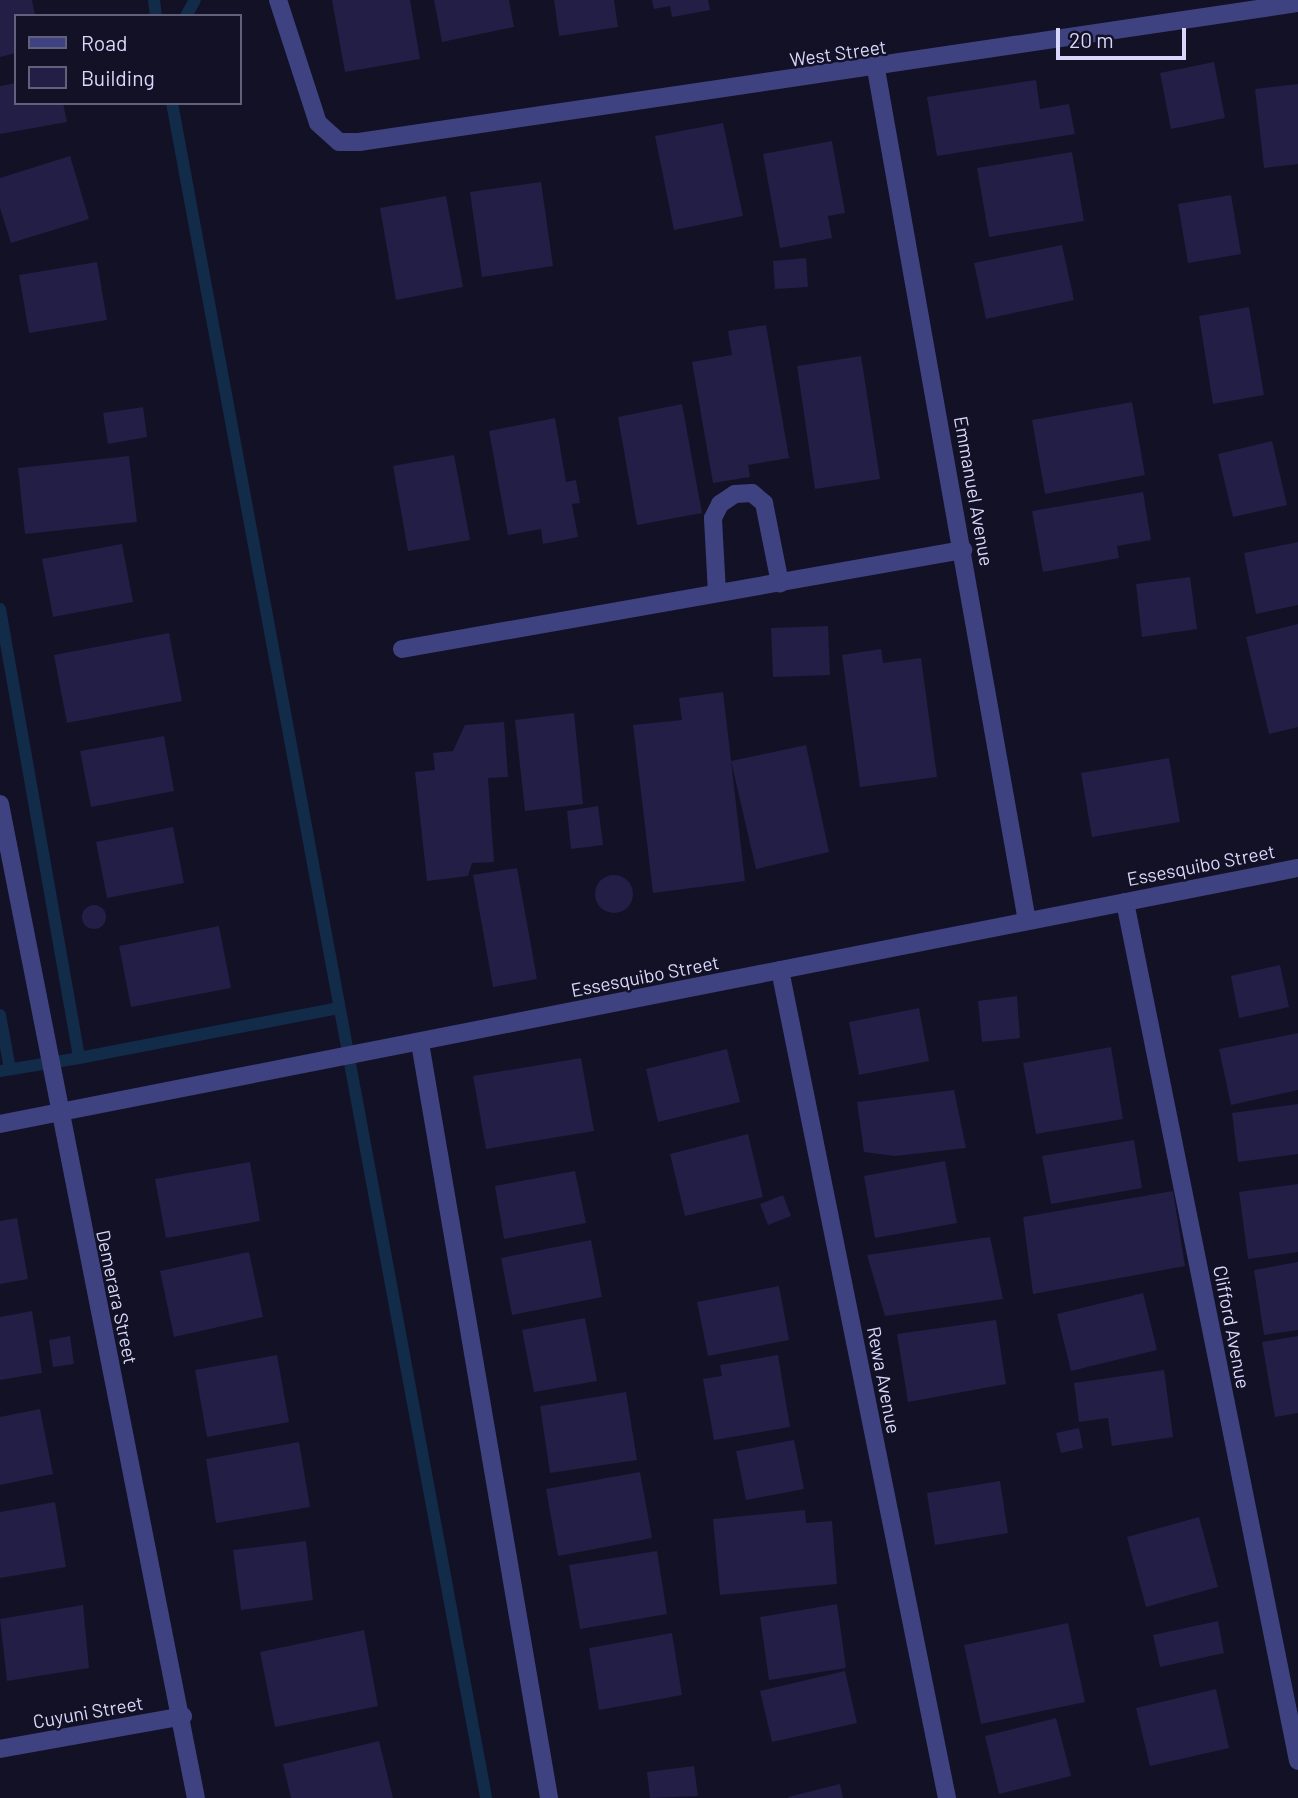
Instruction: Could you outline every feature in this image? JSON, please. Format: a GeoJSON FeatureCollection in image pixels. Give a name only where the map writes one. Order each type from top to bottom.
{"type":"FeatureCollection","features":[{"type":"Feature","properties":{"kind":"street","name":"West Street"},"geometry":{"type":"LineString","coordinates":[[278,0],[318,123],[339,142],[383,139],[876,69],[1298,3]]}},
{"type":"Feature","properties":{"kind":"street","name":"Emmanuel Avenue"},"geometry":{"type":"LineString","coordinates":[[876,69],[1027,921]]}},
{"type":"Feature","properties":{"kind":"street"},"geometry":{"type":"LineString","coordinates":[[717,593],[713,518],[720,503],[735,494],[752,493],[764,503],[780,583]]}},
{"type":"Feature","properties":{"kind":"street"},"geometry":{"type":"LineString","coordinates":[[402,649],[963,550]]}},
{"type":"Feature","properties":{"kind":"street","name":"Demerara Street"},"geometry":{"type":"LineString","coordinates":[[0,804],[58,1113],[183,1716],[196,1798]]}},
{"type":"Feature","properties":{"kind":"street","name":"Essesquibo Street"},"geometry":{"type":"LineString","coordinates":[[0,1124],[1298,868]]}},
{"type":"Feature","properties":{"kind":"street","name":"Clifford Avenue"},"geometry":{"type":"LineString","coordinates":[[1125,902],[1298,1761]]}},
{"type":"Feature","properties":{"kind":"street","name":"Rewa Avenue"},"geometry":{"type":"LineString","coordinates":[[780,971],[947,1798]]}},
{"type":"Feature","properties":{"kind":"street"},"geometry":{"type":"LineString","coordinates":[[421,1043],[549,1798]]}},
{"type":"Feature","properties":{"kind":"street","name":"Cuyuni Street"},"geometry":{"type":"LineString","coordinates":[[0,1749],[183,1716]]}},
{"type":"Feature","properties":{"kind":"building"},"geometry":{"type":"Polygon","coordinates":[[[0,0],[32,0],[35,14],[14,14],[14,54],[0,57],[0,0]]]}},
{"type":"Feature","properties":{"kind":"building"},"geometry":{"type":"Polygon","coordinates":[[[332,0],[410,0],[420,59],[345,72],[332,0]]]}},
{"type":"Feature","properties":{"kind":"building"},"geometry":{"type":"Polygon","coordinates":[[[434,0],[509,0],[514,27],[442,42],[434,0]]]}},
{"type":"Feature","properties":{"kind":"building"},"geometry":{"type":"Polygon","coordinates":[[[554,0],[614,0],[618,27],[559,36],[554,0]]]}},
{"type":"Feature","properties":{"kind":"building"},"geometry":{"type":"Polygon","coordinates":[[[652,0],[708,0],[710,10],[672,17],[670,6],[654,9],[652,0]]]}},
{"type":"Feature","properties":{"kind":"building"},"geometry":{"type":"Polygon","coordinates":[[[1214,62],[1225,118],[1171,129],[1160,73],[1214,62]]]}},
{"type":"Feature","properties":{"kind":"building"},"geometry":{"type":"Polygon","coordinates":[[[1036,80],[1040,109],[1069,104],[1075,134],[937,156],[927,97],[1036,80]]]}},
{"type":"Feature","properties":{"kind":"building"},"geometry":{"type":"Polygon","coordinates":[[[14,83],[14,105],[63,105],[67,122],[0,134],[0,86],[14,83]]]}},
{"type":"Feature","properties":{"kind":"building"},"geometry":{"type":"Polygon","coordinates":[[[1298,84],[1298,164],[1264,168],[1255,89],[1298,84]]]}},
{"type":"Feature","properties":{"kind":"building"},"geometry":{"type":"Polygon","coordinates":[[[723,123],[743,216],[674,230],[655,136],[723,123]]]}},
{"type":"Feature","properties":{"kind":"building"},"geometry":{"type":"Polygon","coordinates":[[[832,141],[845,213],[828,216],[832,238],[780,248],[763,154],[832,141]]]}},
{"type":"Feature","properties":{"kind":"building"},"geometry":{"type":"Polygon","coordinates":[[[1072,152],[1084,221],[989,237],[977,168],[1072,152]]]}},
{"type":"Feature","properties":{"kind":"building"},"geometry":{"type":"Polygon","coordinates":[[[70,156],[89,219],[11,243],[0,208],[0,178],[70,156]]]}},
{"type":"Feature","properties":{"kind":"building"},"geometry":{"type":"Polygon","coordinates":[[[541,182],[553,266],[482,277],[470,192],[541,182]]]}},
{"type":"Feature","properties":{"kind":"building"},"geometry":{"type":"Polygon","coordinates":[[[1231,195],[1241,254],[1188,263],[1178,204],[1231,195]]]}},
{"type":"Feature","properties":{"kind":"building"},"geometry":{"type":"Polygon","coordinates":[[[446,196],[463,287],[396,300],[380,208],[446,196]]]}},
{"type":"Feature","properties":{"kind":"building"},"geometry":{"type":"Polygon","coordinates":[[[1062,245],[1074,300],[986,319],[974,263],[1062,245]]]}},
{"type":"Feature","properties":{"kind":"building"},"geometry":{"type":"Polygon","coordinates":[[[806,258],[808,287],[775,289],[773,261],[806,258]]]}},
{"type":"Feature","properties":{"kind":"building"},"geometry":{"type":"Polygon","coordinates":[[[97,262],[107,320],[29,333],[19,275],[97,262]]]}},
{"type":"Feature","properties":{"kind":"building"},"geometry":{"type":"Polygon","coordinates":[[[1249,307],[1264,395],[1213,404],[1199,316],[1249,307]]]}},
{"type":"Feature","properties":{"kind":"building"},"geometry":{"type":"Polygon","coordinates":[[[766,325],[789,458],[748,465],[750,477],[713,483],[692,362],[732,355],[728,331],[766,325]]]}},
{"type":"Feature","properties":{"kind":"building"},"geometry":{"type":"Polygon","coordinates":[[[861,356],[880,479],[815,489],[797,366],[861,356]]]}},
{"type":"Feature","properties":{"kind":"building"},"geometry":{"type":"Polygon","coordinates":[[[1132,402],[1145,475],[1045,494],[1032,420],[1132,402]]]}},
{"type":"Feature","properties":{"kind":"building"},"geometry":{"type":"Polygon","coordinates":[[[682,404],[702,513],[637,525],[618,417],[682,404]]]}},
{"type":"Feature","properties":{"kind":"building"},"geometry":{"type":"Polygon","coordinates":[[[143,407],[147,437],[108,444],[103,413],[143,407]]]}},
{"type":"Feature","properties":{"kind":"building"},"geometry":{"type":"Polygon","coordinates":[[[555,418],[566,482],[576,480],[580,503],[572,504],[578,537],[543,544],[541,529],[508,535],[489,431],[555,418]]]}},
{"type":"Feature","properties":{"kind":"building"},"geometry":{"type":"Polygon","coordinates":[[[1272,441],[1287,505],[1233,517],[1218,454],[1272,441]]]}},
{"type":"Feature","properties":{"kind":"building"},"geometry":{"type":"Polygon","coordinates":[[[454,455],[470,540],[408,551],[393,466],[454,455]]]}},
{"type":"Feature","properties":{"kind":"building"},"geometry":{"type":"Polygon","coordinates":[[[129,456],[137,522],[25,534],[18,468],[129,456]]]}},
{"type":"Feature","properties":{"kind":"building"},"geometry":{"type":"Polygon","coordinates":[[[1143,492],[1151,540],[1117,546],[1119,558],[1043,572],[1032,511],[1143,492]]]}},
{"type":"Feature","properties":{"kind":"building"},"geometry":{"type":"Polygon","coordinates":[[[1298,542],[1298,605],[1256,614],[1244,553],[1298,542]]]}},
{"type":"Feature","properties":{"kind":"building"},"geometry":{"type":"Polygon","coordinates":[[[122,544],[133,602],[53,617],[42,559],[122,544]]]}},
{"type":"Feature","properties":{"kind":"building"},"geometry":{"type":"Polygon","coordinates":[[[1190,577],[1197,629],[1142,637],[1136,584],[1190,577]]]}},
{"type":"Feature","properties":{"kind":"building"},"geometry":{"type":"Polygon","coordinates":[[[1298,624],[1298,727],[1269,734],[1246,637],[1298,624]]]}},
{"type":"Feature","properties":{"kind":"building"},"geometry":{"type":"Polygon","coordinates":[[[828,626],[830,675],[773,677],[771,628],[828,626]]]}},
{"type":"Feature","properties":{"kind":"building"},"geometry":{"type":"Polygon","coordinates":[[[169,633],[182,701],[67,723],[54,655],[169,633]]]}},
{"type":"Feature","properties":{"kind":"building"},"geometry":{"type":"Polygon","coordinates":[[[881,649],[883,663],[921,658],[937,777],[860,787],[842,655],[881,649]]]}},
{"type":"Feature","properties":{"kind":"building"},"geometry":{"type":"Polygon","coordinates":[[[723,692],[745,881],[653,893],[633,725],[682,720],[679,698],[723,692]]]}},
{"type":"Feature","properties":{"kind":"building"},"geometry":{"type":"Polygon","coordinates":[[[574,713],[583,804],[525,811],[515,720],[574,713]]]}},
{"type":"Feature","properties":{"kind":"building"},"geometry":{"type":"Polygon","coordinates":[[[504,722],[508,777],[488,778],[494,862],[472,863],[468,876],[427,881],[415,772],[435,770],[433,753],[453,751],[465,725],[504,722]]]}},
{"type":"Feature","properties":{"kind":"building"},"geometry":{"type":"Polygon","coordinates":[[[164,736],[174,791],[91,807],[80,751],[164,736]]]}},
{"type":"Feature","properties":{"kind":"building"},"geometry":{"type":"Polygon","coordinates":[[[806,745],[829,852],[756,869],[731,761],[806,745]]]}},
{"type":"Feature","properties":{"kind":"building"},"geometry":{"type":"Polygon","coordinates":[[[1169,758],[1180,822],[1092,837],[1081,773],[1169,758]]]}},
{"type":"Feature","properties":{"kind":"building"},"geometry":{"type":"Polygon","coordinates":[[[598,806],[603,845],[571,849],[567,811],[598,806]]]}},
{"type":"Feature","properties":{"kind":"building"},"geometry":{"type":"Polygon","coordinates":[[[173,827],[184,883],[107,898],[96,842],[173,827]]]}},
{"type":"Feature","properties":{"kind":"building"},"geometry":{"type":"Polygon","coordinates":[[[517,868],[537,979],[493,987],[473,875],[517,868]]]}},
{"type":"Feature","properties":{"kind":"building"},"geometry":{"type":"Polygon","coordinates":[[[614,875],[628,880],[633,894],[628,908],[614,913],[600,908],[595,894],[600,880],[614,875]]]}},
{"type":"Feature","properties":{"kind":"building"},"geometry":{"type":"Polygon","coordinates":[[[94,905],[103,908],[106,917],[103,926],[94,929],[85,926],[82,917],[85,908],[94,905]]]}},
{"type":"Feature","properties":{"kind":"building"},"geometry":{"type":"Polygon","coordinates":[[[219,926],[231,988],[131,1007],[119,946],[219,926]]]}},
{"type":"Feature","properties":{"kind":"building"},"geometry":{"type":"Polygon","coordinates":[[[1280,965],[1289,1007],[1239,1018],[1231,976],[1280,965]]]}},
{"type":"Feature","properties":{"kind":"building"},"geometry":{"type":"Polygon","coordinates":[[[1017,996],[1020,1038],[982,1042],[978,1001],[1017,996]]]}},
{"type":"Feature","properties":{"kind":"building"},"geometry":{"type":"Polygon","coordinates":[[[919,1008],[929,1061],[859,1075],[849,1022],[919,1008]]]}},
{"type":"Feature","properties":{"kind":"building"},"geometry":{"type":"Polygon","coordinates":[[[1298,1033],[1298,1090],[1231,1105],[1219,1049],[1298,1033]]]}},
{"type":"Feature","properties":{"kind":"building"},"geometry":{"type":"Polygon","coordinates":[[[1111,1047],[1123,1119],[1036,1134],[1023,1063],[1111,1047]]]}},
{"type":"Feature","properties":{"kind":"building"},"geometry":{"type":"Polygon","coordinates":[[[727,1049],[740,1102],[658,1122],[646,1069],[727,1049]]]}},
{"type":"Feature","properties":{"kind":"building"},"geometry":{"type":"Polygon","coordinates":[[[581,1058],[594,1131],[486,1149],[473,1076],[581,1058]]]}},
{"type":"Feature","properties":{"kind":"building"},"geometry":{"type":"Polygon","coordinates":[[[954,1090],[966,1148],[895,1156],[864,1152],[857,1102],[954,1090]]]}},
{"type":"Feature","properties":{"kind":"building"},"geometry":{"type":"Polygon","coordinates":[[[1298,1104],[1298,1154],[1238,1162],[1232,1113],[1298,1104]]]}},
{"type":"Feature","properties":{"kind":"building"},"geometry":{"type":"Polygon","coordinates":[[[748,1134],[763,1197],[685,1216],[670,1154],[748,1134]]]}},
{"type":"Feature","properties":{"kind":"building"},"geometry":{"type":"Polygon","coordinates":[[[1134,1140],[1142,1188],[1051,1204],[1042,1156],[1134,1140]]]}},
{"type":"Feature","properties":{"kind":"building"},"geometry":{"type":"Polygon","coordinates":[[[945,1161],[957,1223],[875,1238],[864,1176],[945,1161]]]}},
{"type":"Feature","properties":{"kind":"building"},"geometry":{"type":"Polygon","coordinates":[[[250,1162],[260,1221],[166,1238],[155,1179],[250,1162]]]}},
{"type":"Feature","properties":{"kind":"building"},"geometry":{"type":"Polygon","coordinates":[[[575,1171],[586,1223],[504,1239],[495,1186],[575,1171]]]}},
{"type":"Feature","properties":{"kind":"building"},"geometry":{"type":"Polygon","coordinates":[[[1298,1184],[1298,1252],[1248,1259],[1239,1192],[1298,1184]]]}},
{"type":"Feature","properties":{"kind":"building"},"geometry":{"type":"Polygon","coordinates":[[[1173,1191],[1185,1266],[1033,1294],[1023,1217],[1173,1191]]]}},
{"type":"Feature","properties":{"kind":"building"},"geometry":{"type":"Polygon","coordinates":[[[783,1195],[791,1216],[768,1225],[760,1204],[783,1195]]]}},
{"type":"Feature","properties":{"kind":"building"},"geometry":{"type":"Polygon","coordinates":[[[17,1218],[28,1279],[0,1284],[0,1221],[17,1218]]]}},
{"type":"Feature","properties":{"kind":"building"},"geometry":{"type":"Polygon","coordinates":[[[990,1237],[1003,1299],[885,1316],[867,1255],[990,1237]]]}},
{"type":"Feature","properties":{"kind":"building"},"geometry":{"type":"Polygon","coordinates":[[[591,1240],[602,1297],[512,1315],[501,1258],[591,1240]]]}},
{"type":"Feature","properties":{"kind":"building"},"geometry":{"type":"Polygon","coordinates":[[[249,1252],[263,1317],[174,1337],[160,1271],[249,1252]]]}},
{"type":"Feature","properties":{"kind":"building"},"geometry":{"type":"Polygon","coordinates":[[[1298,1262],[1298,1330],[1264,1335],[1254,1270],[1298,1262]]]}},
{"type":"Feature","properties":{"kind":"building"},"geometry":{"type":"Polygon","coordinates":[[[779,1286],[789,1340],[708,1356],[697,1302],[779,1286]]]}},
{"type":"Feature","properties":{"kind":"building"},"geometry":{"type":"Polygon","coordinates":[[[1143,1293],[1157,1350],[1071,1371],[1057,1314],[1143,1293]]]}},
{"type":"Feature","properties":{"kind":"building"},"geometry":{"type":"Polygon","coordinates":[[[32,1311],[42,1373],[0,1380],[0,1317],[32,1311]]]}},
{"type":"Feature","properties":{"kind":"building"},"geometry":{"type":"Polygon","coordinates":[[[585,1318],[597,1381],[534,1392],[522,1330],[585,1318]]]}},
{"type":"Feature","properties":{"kind":"building"},"geometry":{"type":"Polygon","coordinates":[[[996,1320],[1006,1384],[908,1402],[897,1334],[996,1320]]]}},
{"type":"Feature","properties":{"kind":"building"},"geometry":{"type":"Polygon","coordinates":[[[70,1336],[74,1364],[53,1367],[49,1340],[70,1336]]]}},
{"type":"Feature","properties":{"kind":"building"},"geometry":{"type":"Polygon","coordinates":[[[1298,1336],[1298,1413],[1275,1417],[1262,1342],[1298,1336]]]}},
{"type":"Feature","properties":{"kind":"building"},"geometry":{"type":"Polygon","coordinates":[[[277,1355],[289,1422],[207,1437],[195,1370],[277,1355]]]}},
{"type":"Feature","properties":{"kind":"building"},"geometry":{"type":"Polygon","coordinates":[[[778,1355],[790,1427],[714,1440],[703,1379],[722,1376],[720,1365],[778,1355]]]}},
{"type":"Feature","properties":{"kind":"building"},"geometry":{"type":"Polygon","coordinates":[[[1164,1370],[1173,1437],[1112,1446],[1108,1418],[1079,1422],[1074,1383],[1164,1370]]]}},
{"type":"Feature","properties":{"kind":"building"},"geometry":{"type":"Polygon","coordinates":[[[626,1392],[637,1460],[550,1473],[540,1406],[626,1392]]]}},
{"type":"Feature","properties":{"kind":"building"},"geometry":{"type":"Polygon","coordinates":[[[40,1409],[53,1474],[0,1485],[0,1417],[40,1409]]]}},
{"type":"Feature","properties":{"kind":"building"},"geometry":{"type":"Polygon","coordinates":[[[1079,1428],[1083,1448],[1061,1453],[1056,1433],[1079,1428]]]}},
{"type":"Feature","properties":{"kind":"building"},"geometry":{"type":"Polygon","coordinates":[[[794,1440],[804,1489],[746,1500],[736,1451],[794,1440]]]}},
{"type":"Feature","properties":{"kind":"building"},"geometry":{"type":"Polygon","coordinates":[[[299,1442],[310,1507],[216,1523],[206,1459],[299,1442]]]}},
{"type":"Feature","properties":{"kind":"building"},"geometry":{"type":"Polygon","coordinates":[[[640,1472],[652,1538],[558,1556],[546,1489],[640,1472]]]}},
{"type":"Feature","properties":{"kind":"building"},"geometry":{"type":"Polygon","coordinates":[[[1000,1481],[1008,1533],[935,1545],[927,1493],[1000,1481]]]}},
{"type":"Feature","properties":{"kind":"building"},"geometry":{"type":"Polygon","coordinates":[[[55,1502],[66,1567],[0,1578],[0,1512],[55,1502]]]}},
{"type":"Feature","properties":{"kind":"building"},"geometry":{"type":"Polygon","coordinates":[[[805,1510],[806,1523],[832,1521],[837,1584],[720,1595],[713,1519],[805,1510]]]}},
{"type":"Feature","properties":{"kind":"building"},"geometry":{"type":"Polygon","coordinates":[[[1199,1517],[1218,1587],[1146,1607],[1127,1537],[1199,1517]]]}},
{"type":"Feature","properties":{"kind":"building"},"geometry":{"type":"Polygon","coordinates":[[[306,1541],[313,1600],[241,1610],[233,1550],[306,1541]]]}},
{"type":"Feature","properties":{"kind":"building"},"geometry":{"type":"Polygon","coordinates":[[[657,1551],[667,1614],[580,1629],[569,1565],[657,1551]]]}},
{"type":"Feature","properties":{"kind":"building"},"geometry":{"type":"Polygon","coordinates":[[[837,1604],[846,1668],[769,1680],[760,1617],[837,1604]]]}},
{"type":"Feature","properties":{"kind":"building"},"geometry":{"type":"Polygon","coordinates":[[[83,1605],[89,1668],[7,1681],[0,1619],[83,1605]]]}},
{"type":"Feature","properties":{"kind":"building"},"geometry":{"type":"Polygon","coordinates":[[[1218,1621],[1224,1653],[1160,1667],[1153,1635],[1218,1621]]]}},
{"type":"Feature","properties":{"kind":"building"},"geometry":{"type":"Polygon","coordinates":[[[1068,1623],[1085,1702],[981,1724],[964,1645],[1068,1623]]]}},
{"type":"Feature","properties":{"kind":"building"},"geometry":{"type":"Polygon","coordinates":[[[364,1630],[378,1706],[275,1727],[260,1652],[364,1630]]]}},
{"type":"Feature","properties":{"kind":"building"},"geometry":{"type":"Polygon","coordinates":[[[672,1633],[682,1695],[599,1710],[589,1648],[672,1633]]]}},
{"type":"Feature","properties":{"kind":"building"},"geometry":{"type":"Polygon","coordinates":[[[845,1671],[857,1723],[772,1742],[760,1691],[845,1671]]]}},
{"type":"Feature","properties":{"kind":"building"},"geometry":{"type":"Polygon","coordinates":[[[1216,1689],[1229,1748],[1150,1766],[1136,1708],[1216,1689]]]}},
{"type":"Feature","properties":{"kind":"building"},"geometry":{"type":"Polygon","coordinates":[[[1056,1718],[1071,1776],[999,1794],[985,1736],[1056,1718]]]}},
{"type":"Feature","properties":{"kind":"building"},"geometry":{"type":"Polygon","coordinates":[[[379,1741],[393,1798],[291,1798],[283,1764],[379,1741]]]}},
{"type":"Feature","properties":{"kind":"building"},"geometry":{"type":"Polygon","coordinates":[[[694,1766],[698,1796],[650,1798],[647,1772],[694,1766]]]}},
{"type":"Feature","properties":{"kind":"building"},"geometry":{"type":"Polygon","coordinates":[[[840,1784],[843,1798],[788,1797],[840,1784]]]}},
{"type":"Feature","properties":{"kind":"waterway"},"geometry":{"type":"LineString","coordinates":[[154,0],[156,14]]}},
{"type":"Feature","properties":{"kind":"waterway"},"geometry":{"type":"LineString","coordinates":[[187,14],[195,0]]}},
{"type":"Feature","properties":{"kind":"waterway"},"geometry":{"type":"LineString","coordinates":[[172,105],[486,1798]]}},
{"type":"Feature","properties":{"kind":"waterway"},"geometry":{"type":"LineString","coordinates":[[0,609],[79,1058],[338,1008]]}},
{"type":"Feature","properties":{"kind":"waterway"},"geometry":{"type":"LineString","coordinates":[[0,1015],[10,1069]]}},
{"type":"Feature","properties":{"kind":"waterway"},"geometry":{"type":"LineString","coordinates":[[0,1071],[79,1058]]}}]}
